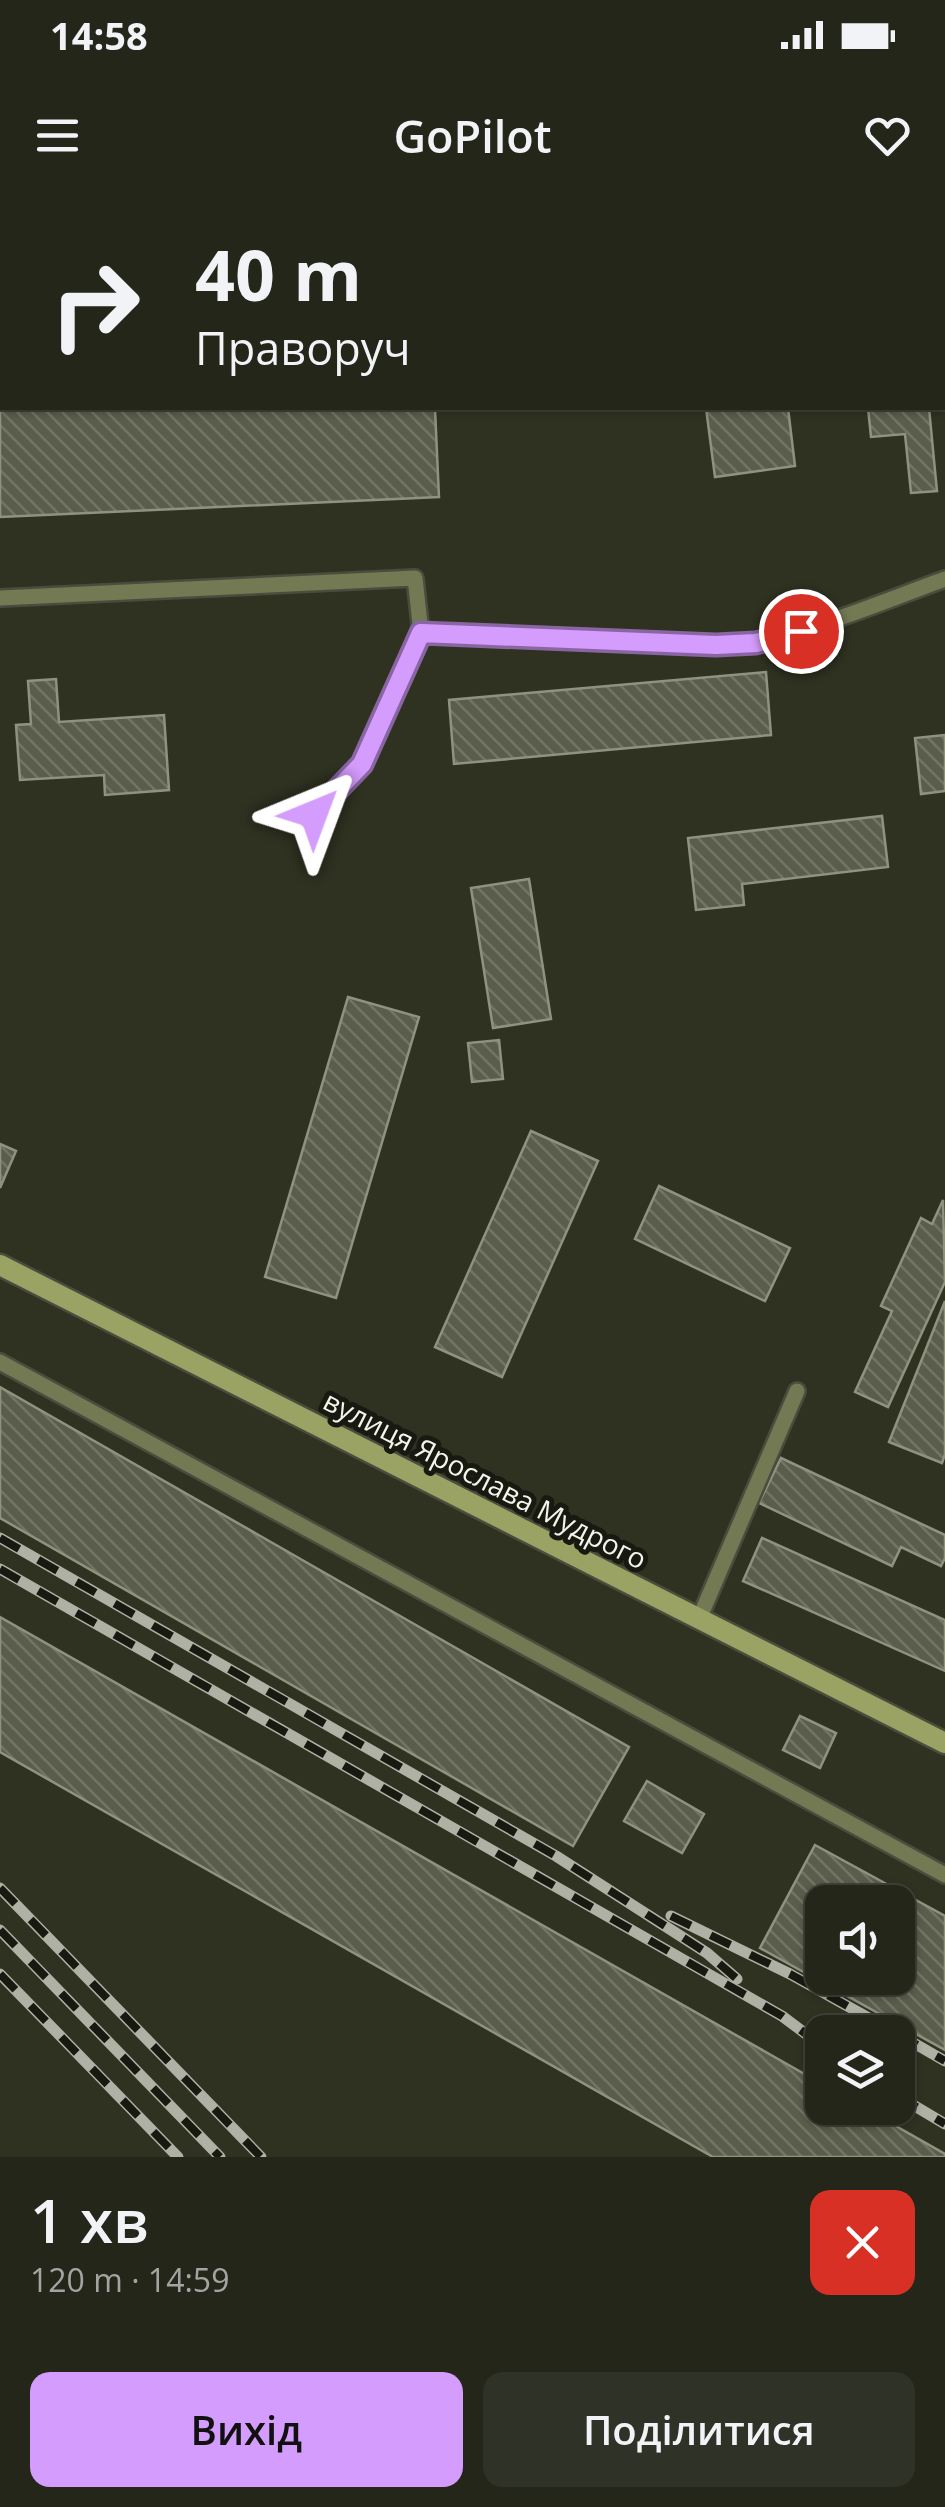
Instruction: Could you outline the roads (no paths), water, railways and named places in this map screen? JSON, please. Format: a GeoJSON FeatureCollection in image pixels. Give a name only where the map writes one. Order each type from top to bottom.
{"type":"FeatureCollection","features":[{"type":"Feature","properties":{"kind":"street","name":"вулиця Ярослава Мудрого"},"geometry":{"type":"LineString","coordinates":[[0,1265],[945,1743]]}},
{"type":"Feature","properties":{"kind":"lane"},"geometry":{"type":"LineString","coordinates":[[0,598],[414,578],[421,633],[362,764],[314,814]]}},
{"type":"Feature","properties":{"kind":"lane"},"geometry":{"type":"LineString","coordinates":[[421,633],[716,645],[756,643],[801,631],[945,579]]}},
{"type":"Feature","properties":{"kind":"lane"},"geometry":{"type":"LineString","coordinates":[[0,1362],[945,1874]]}},
{"type":"Feature","properties":{"kind":"lane"},"geometry":{"type":"LineString","coordinates":[[700,1619],[797,1390]]}},
{"type":"Feature","properties":{"kind":"railway"},"geometry":{"type":"LineString","coordinates":[[0,1538],[556,1856],[707,1953],[737,1979]]}},
{"type":"Feature","properties":{"kind":"railway"},"geometry":{"type":"LineString","coordinates":[[0,1569],[782,2016],[805,2033]]}},
{"type":"Feature","properties":{"kind":"railway"},"geometry":{"type":"LineString","coordinates":[[0,1888],[261,2157]]}},
{"type":"Feature","properties":{"kind":"railway"},"geometry":{"type":"LineString","coordinates":[[671,1916],[864,2015]]}},
{"type":"Feature","properties":{"kind":"railway"},"geometry":{"type":"LineString","coordinates":[[0,1930],[220,2157]]}},
{"type":"Feature","properties":{"kind":"railway"},"geometry":{"type":"LineString","coordinates":[[0,1974],[178,2157]]}},
{"type":"Feature","properties":{"kind":"railway"},"geometry":{"type":"LineString","coordinates":[[915,2044],[945,2061]]}},
{"type":"Feature","properties":{"kind":"railway"},"geometry":{"type":"LineString","coordinates":[[915,2106],[945,2124]]}}]}
